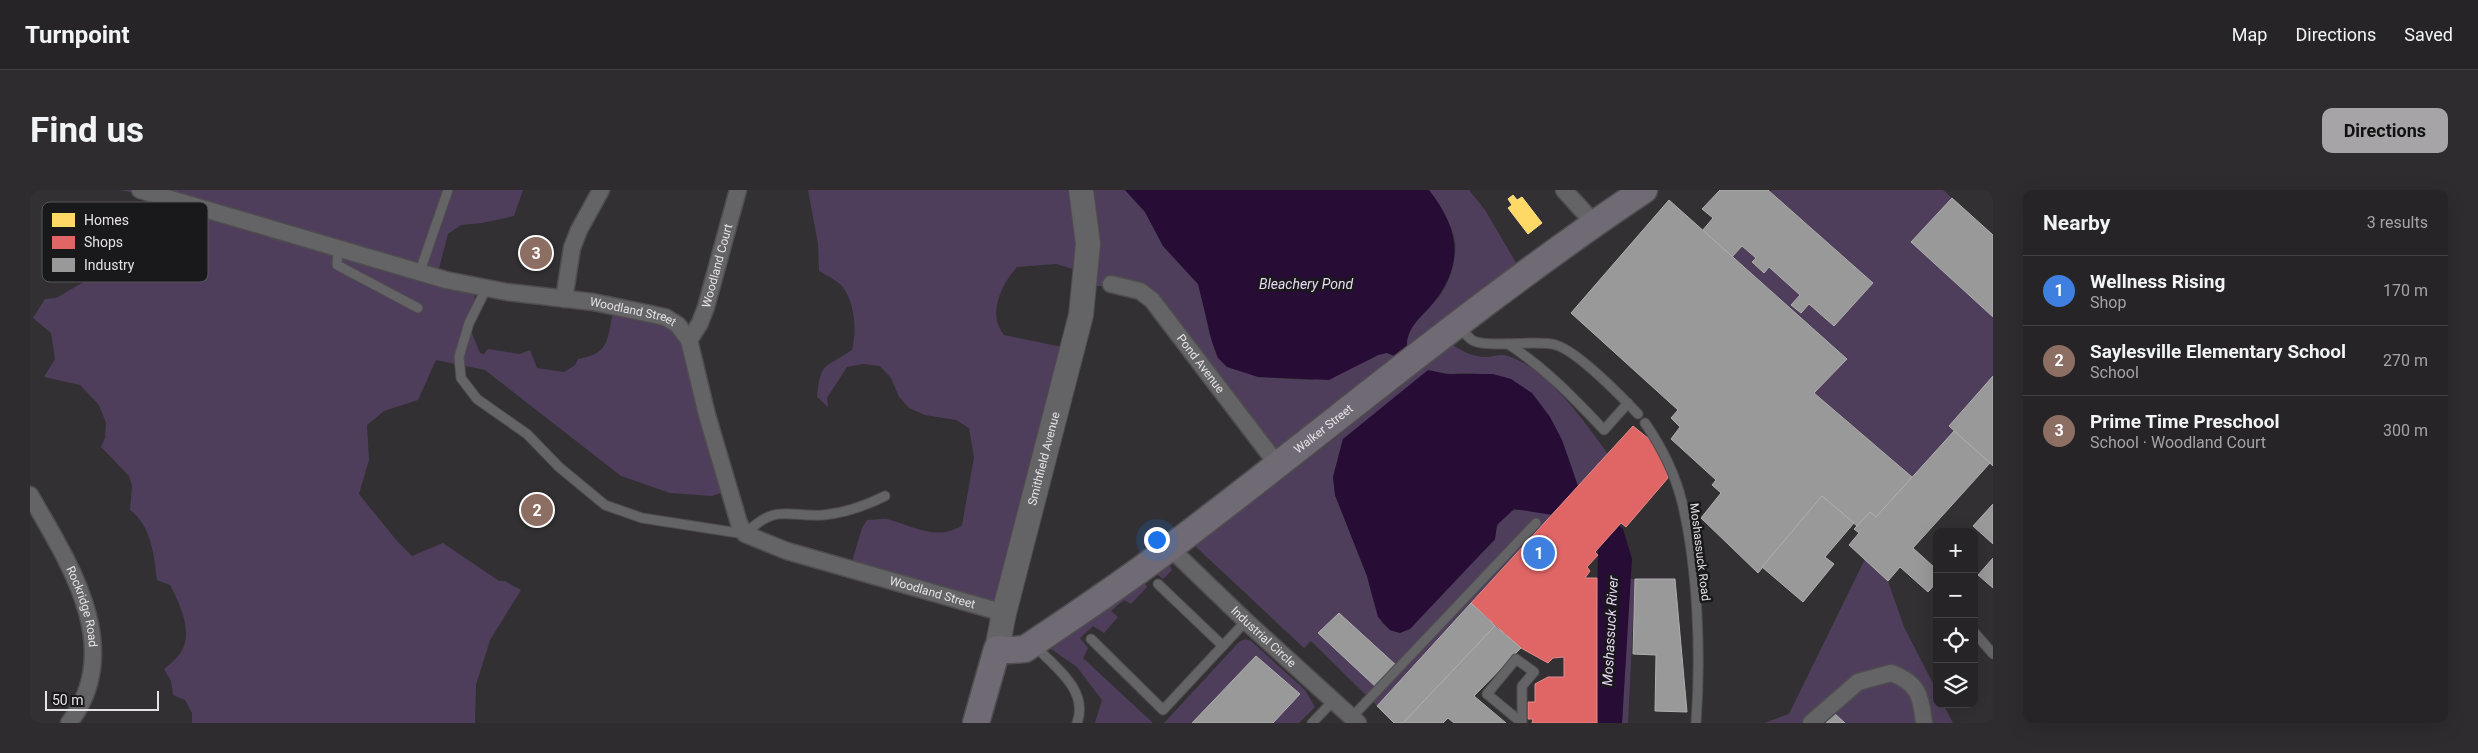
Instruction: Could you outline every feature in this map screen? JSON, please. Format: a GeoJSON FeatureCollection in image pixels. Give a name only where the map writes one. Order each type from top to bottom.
{"type":"FeatureCollection","features":[{"type":"Feature","properties":{"kind":"main road","name":"Smithfield Avenue"},"geometry":{"type":"LineString","coordinates":[[976,723],[997,649],[1004,613],[1082,316],[1088,244],[1082,190]]}},
{"type":"Feature","properties":{"kind":"main road","name":"Walker Street"},"geometry":{"type":"LineString","coordinates":[[997,649],[1025,649],[1170,548],[1455,326],[1594,223],[1644,190]]}},
{"type":"Feature","properties":{"kind":"street","name":"Woodland Street"},"geometry":{"type":"LineString","coordinates":[[140,190],[180,202]]}},
{"type":"Feature","properties":{"kind":"street"},"geometry":{"type":"LineString","coordinates":[[564,299],[572,248],[579,230],[601,190]]}},
{"type":"Feature","properties":{"kind":"street","name":"Woodland Court"},"geometry":{"type":"LineString","coordinates":[[689,340],[700,323],[706,307],[738,190]]}},
{"type":"Feature","properties":{"kind":"street"},"geometry":{"type":"LineString","coordinates":[[1564,190],[1594,223]]}},
{"type":"Feature","properties":{"kind":"street","name":"Woodland Street"},"geometry":{"type":"LineString","coordinates":[[208,211],[419,274],[486,289],[653,313],[678,325],[689,340],[706,415],[739,523],[745,534],[787,551],[1004,613]]}},
{"type":"Feature","properties":{"kind":"street","name":"Pond Avenue"},"geometry":{"type":"LineString","coordinates":[[1111,284],[1140,291],[1152,300],[1277,464]]}},
{"type":"Feature","properties":{"kind":"street","name":"Rockridge Road"},"geometry":{"type":"LineString","coordinates":[[30,495],[77,579],[90,628],[94,662],[85,701],[69,723]]}},
{"type":"Feature","properties":{"kind":"street","name":"Industrial Circle"},"geometry":{"type":"LineString","coordinates":[[1170,548],[1246,621],[1355,720]]}},
{"type":"Feature","properties":{"kind":"street"},"geometry":{"type":"LineString","coordinates":[[1811,723],[1858,682],[1891,672],[1912,684],[1919,692],[1924,723]]}},
{"type":"Feature","properties":{"kind":"lane"},"geometry":{"type":"LineString","coordinates":[[419,274],[448,190]]}},
{"type":"Feature","properties":{"kind":"lane"},"geometry":{"type":"LineString","coordinates":[[338,250],[337,266],[418,308]]}},
{"type":"Feature","properties":{"kind":"lane"},"geometry":{"type":"LineString","coordinates":[[486,289],[469,323],[459,357],[461,378],[477,399],[526,434],[559,467],[605,505],[642,518],[745,534],[758,522],[771,514],[784,512],[805,516],[844,512],[868,505],[885,496]]}},
{"type":"Feature","properties":{"kind":"lane"},"geometry":{"type":"LineString","coordinates":[[1455,326],[1473,341],[1508,344],[1544,342],[1566,348],[1579,357],[1638,414]]}},
{"type":"Feature","properties":{"kind":"lane"},"geometry":{"type":"LineString","coordinates":[[1508,344],[1531,359],[1567,390],[1604,430],[1628,403]]}},
{"type":"Feature","properties":{"kind":"lane","name":"Moshassuck Road"},"geometry":{"type":"LineString","coordinates":[[1645,422],[1664,454],[1682,501],[1695,602],[1696,723]]}},
{"type":"Feature","properties":{"kind":"lane"},"geometry":{"type":"LineString","coordinates":[[1355,720],[1536,523]]}},
{"type":"Feature","properties":{"kind":"lane"},"geometry":{"type":"LineString","coordinates":[[1158,584],[1223,646]]}},
{"type":"Feature","properties":{"kind":"lane"},"geometry":{"type":"LineString","coordinates":[[1091,639],[1163,710],[1246,621]]}},
{"type":"Feature","properties":{"kind":"lane"},"geometry":{"type":"LineString","coordinates":[[1978,637],[1993,654]]}},
{"type":"Feature","properties":{"kind":"lane"},"geometry":{"type":"LineString","coordinates":[[1033,643],[1076,690],[1081,712],[1077,723]]}},
{"type":"Feature","properties":{"kind":"lane"},"geometry":{"type":"LineString","coordinates":[[1516,659],[1534,672],[1522,686],[1522,723],[1487,694],[1516,659]]}},
{"type":"Feature","properties":{"kind":"lane"},"geometry":{"type":"LineString","coordinates":[[1312,723],[1334,700]]}},
{"type":"Feature","properties":{"kind":"shaded area"},"geometry":{"type":"Polygon","coordinates":[[[121,190],[523,190],[514,216],[482,223],[461,225],[448,234],[436,280],[475,293],[471,331],[480,353],[484,354],[488,349],[520,354],[530,350],[537,368],[564,372],[575,365],[578,359],[597,353],[606,343],[614,309],[663,321],[684,334],[727,491],[712,496],[670,493],[621,476],[485,370],[436,360],[418,400],[384,411],[367,425],[369,460],[359,494],[397,541],[412,556],[443,543],[499,581],[505,581],[521,590],[490,640],[476,685],[475,723],[192,723],[192,713],[185,700],[173,695],[171,681],[164,669],[177,657],[184,647],[186,629],[184,620],[170,585],[157,580],[153,551],[147,532],[137,516],[130,510],[132,486],[129,476],[101,447],[105,438],[106,423],[99,405],[80,385],[44,377],[55,359],[51,333],[33,318],[45,299],[56,298],[84,282],[208,282],[208,202],[164,202],[162,199],[121,190]]]}},
{"type":"Feature","properties":{"kind":"shaded area"},"geometry":{"type":"Polygon","coordinates":[[[808,190],[1125,190],[1145,212],[1163,246],[1198,284],[1209,332],[1218,358],[1258,377],[1312,380],[1378,355],[1407,347],[1410,331],[1414,324],[1444,289],[1455,255],[1455,242],[1451,228],[1429,190],[1469,190],[1485,210],[1525,278],[1281,463],[1149,297],[1126,286],[1092,286],[1083,272],[1056,264],[1017,267],[1001,291],[996,309],[999,327],[1004,335],[1072,349],[1007,606],[851,565],[862,528],[867,520],[887,519],[925,531],[935,532],[953,530],[962,525],[974,457],[969,428],[956,420],[925,415],[909,408],[899,397],[891,378],[880,366],[863,364],[847,367],[827,398],[828,407],[817,397],[818,385],[823,371],[830,363],[852,350],[854,342],[854,317],[850,300],[842,286],[819,271],[818,244],[808,190]]]}},
{"type":"Feature","properties":{"kind":"shaded area"},"geometry":{"type":"Polygon","coordinates":[[[1943,190],[1952,198],[1911,242],[1993,317],[1993,376],[1949,426],[1954,431],[1912,477],[1814,393],[1847,358],[1732,257],[1742,246],[1756,258],[1752,263],[1764,273],[1769,267],[1800,295],[1791,305],[1800,313],[1809,304],[1834,326],[1873,283],[1770,191],[1943,190]]]}},
{"type":"Feature","properties":{"kind":"shaded area"},"geometry":{"type":"Polygon","coordinates":[[[1453,345],[1477,356],[1508,356],[1537,372],[1564,398],[1608,454],[1579,489],[1562,441],[1539,403],[1524,389],[1505,379],[1481,374],[1437,373],[1407,392],[1343,439],[1333,477],[1335,495],[1367,576],[1373,600],[1382,623],[1390,630],[1400,633],[1495,540],[1497,527],[1507,513],[1514,510],[1532,510],[1552,514],[1377,706],[1311,641],[1304,648],[1195,546],[1333,440],[1428,361],[1453,345]]]}},
{"type":"Feature","properties":{"kind":"shaded area"},"geometry":{"type":"Polygon","coordinates":[[[1865,559],[1888,581],[1904,627],[1933,683],[1933,708],[1945,708],[1953,723],[1764,723],[1789,714],[1865,559]]]}},
{"type":"Feature","properties":{"kind":"shaded area"},"geometry":{"type":"Polygon","coordinates":[[[1168,561],[1172,570],[1163,579],[1157,574],[1145,583],[1147,587],[1131,604],[1124,600],[1111,611],[1118,617],[1104,633],[1093,626],[1080,638],[1088,648],[1083,658],[1153,723],[1095,723],[1102,700],[1077,667],[1051,649],[1168,561]]]}},
{"type":"Feature","properties":{"kind":"shaded area"},"geometry":{"type":"Polygon","coordinates":[[[1630,579],[1635,579],[1628,723],[1622,723],[1630,579]]]}},
{"type":"Feature","properties":{"kind":"shaded area"},"geometry":{"type":"Polygon","coordinates":[[[1245,639],[1251,641],[1305,690],[1315,707],[1299,723],[1164,723],[1239,642],[1245,639]]]}},
{"type":"Feature","properties":{"kind":"water","name":"Bleachery Pond"},"geometry":{"type":"Polygon","coordinates":[[[1125,190],[1429,190],[1448,220],[1453,235],[1453,263],[1449,278],[1441,293],[1417,321],[1408,335],[1407,347],[1394,356],[1387,353],[1378,355],[1329,380],[1258,377],[1227,367],[1218,358],[1212,342],[1198,284],[1163,246],[1145,212],[1125,190]]]}},
{"type":"Feature","properties":{"kind":"water","name":"Moshassuck River"},"geometry":{"type":"Polygon","coordinates":[[[1428,370],[1447,374],[1493,374],[1511,379],[1532,393],[1550,417],[1562,440],[1579,489],[1623,529],[1632,559],[1622,723],[1595,723],[1598,551],[1559,516],[1514,509],[1497,525],[1495,539],[1410,629],[1400,633],[1390,630],[1378,617],[1367,576],[1335,495],[1333,477],[1343,439],[1428,370]]]}},
{"type":"Feature","properties":{"kind":"building: Homes"},"geometry":{"type":"Polygon","coordinates":[[[1513,195],[1517,200],[1522,197],[1542,223],[1528,234],[1508,208],[1512,205],[1508,199],[1513,195]]]}},
{"type":"Feature","properties":{"kind":"building: Shops"},"geometry":{"type":"Polygon","coordinates":[[[1633,426],[1659,447],[1668,478],[1626,527],[1621,523],[1595,552],[1598,555],[1587,567],[1590,571],[1585,578],[1597,578],[1597,723],[1532,723],[1533,719],[1528,719],[1528,702],[1535,702],[1535,684],[1548,677],[1564,677],[1564,657],[1553,658],[1548,663],[1521,648],[1471,603],[1633,426]]]}},
{"type":"Feature","properties":{"kind":"building: Industry"},"geometry":{"type":"Polygon","coordinates":[[[1720,190],[1768,190],[1873,283],[1834,326],[1809,304],[1801,313],[1791,305],[1800,295],[1769,267],[1764,273],[1752,262],[1756,258],[1742,246],[1732,257],[1702,231],[1713,218],[1702,209],[1720,190]]]}},
{"type":"Feature","properties":{"kind":"building: Industry"},"geometry":{"type":"Polygon","coordinates":[[[1952,198],[1993,235],[1993,317],[1911,242],[1952,198]]]}},
{"type":"Feature","properties":{"kind":"building: Industry"},"geometry":{"type":"Polygon","coordinates":[[[1669,200],[1847,359],[1814,393],[1912,477],[1876,517],[1870,512],[1857,526],[1822,496],[1758,573],[1701,518],[1721,493],[1712,485],[1716,480],[1671,439],[1680,427],[1671,418],[1678,410],[1571,313],[1669,200]]]}},
{"type":"Feature","properties":{"kind":"building: Industry"},"geometry":{"type":"Polygon","coordinates":[[[1993,376],[1993,466],[1949,426],[1993,376]]]}},
{"type":"Feature","properties":{"kind":"building: Industry"},"geometry":{"type":"Polygon","coordinates":[[[1954,431],[1990,463],[1913,548],[1933,566],[1933,586],[1928,592],[1900,567],[1888,581],[1849,545],[1859,533],[1854,529],[1870,512],[1876,517],[1954,431]]]}},
{"type":"Feature","properties":{"kind":"building: Industry"},"geometry":{"type":"Polygon","coordinates":[[[1822,496],[1854,523],[1825,557],[1834,564],[1803,602],[1762,567],[1822,496]]]}},
{"type":"Feature","properties":{"kind":"building: Industry"},"geometry":{"type":"Polygon","coordinates":[[[1993,504],[1993,544],[1978,530],[1978,528],[1973,526],[1993,504]]]}},
{"type":"Feature","properties":{"kind":"building: Industry"},"geometry":{"type":"Polygon","coordinates":[[[1993,558],[1993,588],[1978,575],[1993,558]]]}},
{"type":"Feature","properties":{"kind":"building: Industry"},"geometry":{"type":"Polygon","coordinates":[[[1635,579],[1675,579],[1687,712],[1655,711],[1656,655],[1633,654],[1635,579]]]}},
{"type":"Feature","properties":{"kind":"building: Industry"},"geometry":{"type":"Polygon","coordinates":[[[1471,603],[1495,626],[1403,723],[1394,723],[1377,706],[1471,603]]]}},
{"type":"Feature","properties":{"kind":"building: Industry"},"geometry":{"type":"Polygon","coordinates":[[[1339,613],[1397,666],[1377,688],[1318,633],[1339,613]]]}},
{"type":"Feature","properties":{"kind":"building: Industry"},"geometry":{"type":"Polygon","coordinates":[[[1495,626],[1521,648],[1474,696],[1506,723],[1454,723],[1448,718],[1443,723],[1403,723],[1495,626]]]}},
{"type":"Feature","properties":{"kind":"building: Industry"},"geometry":{"type":"Polygon","coordinates":[[[1256,656],[1300,694],[1273,723],[1192,723],[1256,656]]]}},
{"type":"Feature","properties":{"kind":"building: Industry"},"geometry":{"type":"Polygon","coordinates":[[[1835,714],[1845,723],[1826,723],[1835,714]]]}},
{"type":"Feature","properties":{"kind":"place","name":"Prime Time Preschool"},"geometry":{"type":"Point","coordinates":[536,253]}},
{"type":"Feature","properties":{"kind":"place","name":"Saylesville Elementary School"},"geometry":{"type":"Point","coordinates":[537,510]}},
{"type":"Feature","properties":{"kind":"place","name":"Wellness Rising"},"geometry":{"type":"Point","coordinates":[1539,553]}}]}
